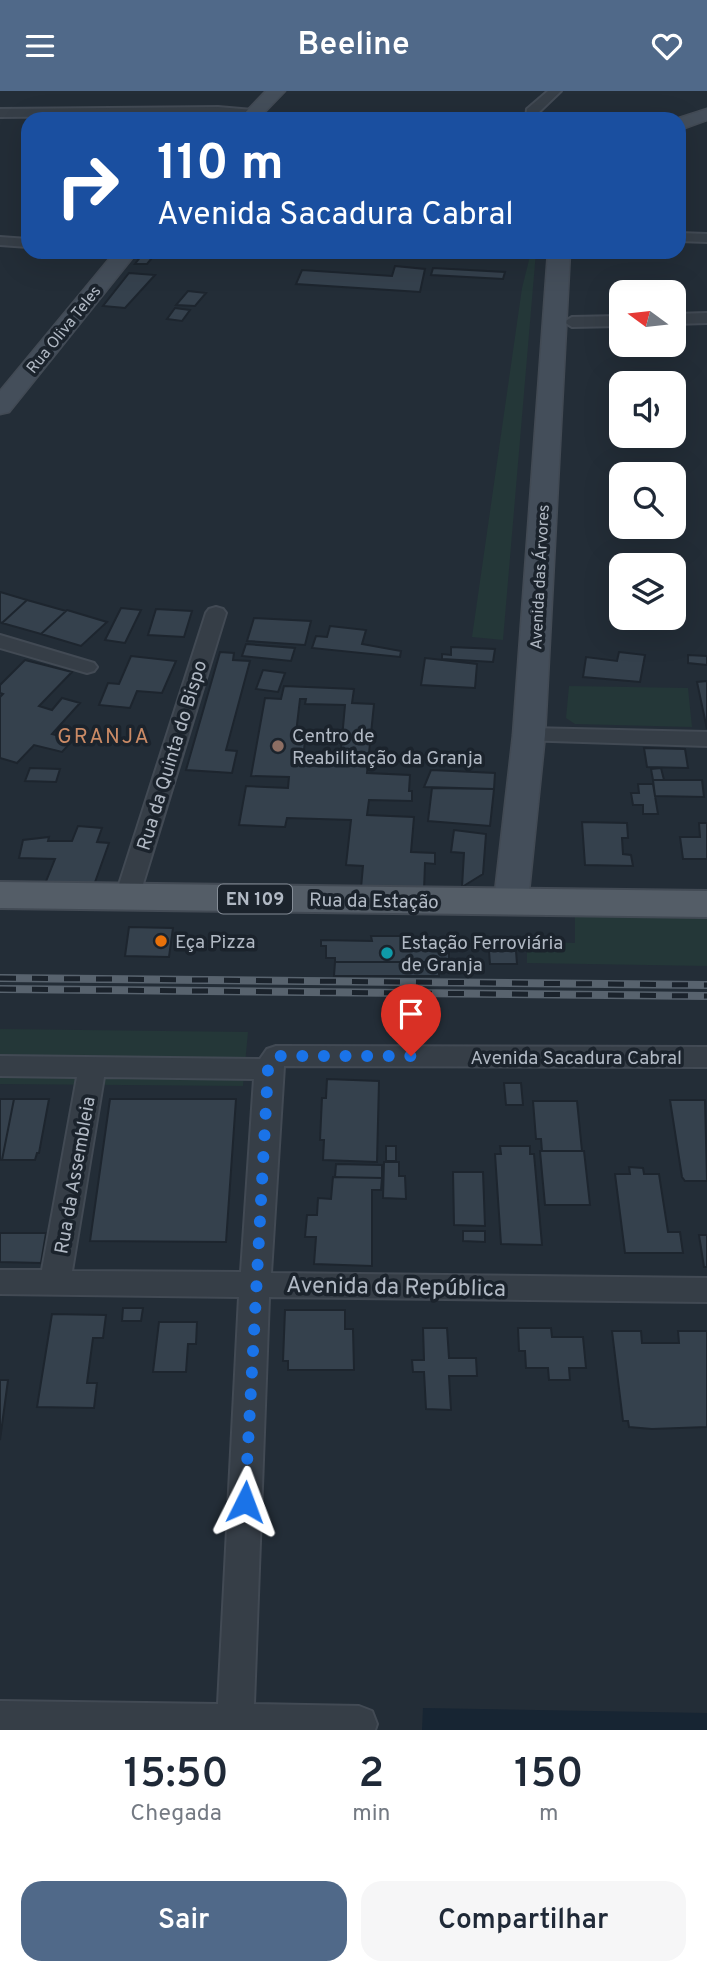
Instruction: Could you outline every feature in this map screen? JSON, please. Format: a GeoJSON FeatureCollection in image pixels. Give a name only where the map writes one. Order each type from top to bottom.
{"type":"FeatureCollection","features":[{"type":"Feature","properties":{"kind":"main road"},"geometry":{"type":"LineString","coordinates":[[254,112],[276,91]]}},
{"type":"Feature","properties":{"kind":"main road"},"geometry":{"type":"LineString","coordinates":[[686,122],[707,114]]}},
{"type":"Feature","properties":{"kind":"main road","name":"Rua Oliva Teles"},"geometry":{"type":"LineString","coordinates":[[0,407],[120,259]]}},
{"type":"Feature","properties":{"kind":"main road","name":"Avenida das Árvores"},"geometry":{"type":"LineString","coordinates":[[511,901],[529,735],[558,259]]}},
{"type":"Feature","properties":{"kind":"main road","name":"Rua da Estação"},"geometry":{"type":"LineString","coordinates":[[0,895],[707,904]]}},
{"type":"Feature","properties":{"kind":"street"},"geometry":{"type":"LineString","coordinates":[[532,112],[555,91]]}},
{"type":"Feature","properties":{"kind":"street"},"geometry":{"type":"LineString","coordinates":[[109,112],[224,112]]}},
{"type":"Feature","properties":{"kind":"street"},"geometry":{"type":"LineString","coordinates":[[0,113],[21,113]]}},
{"type":"Feature","properties":{"kind":"street"},"geometry":{"type":"LineString","coordinates":[[686,237],[707,238]]}},
{"type":"Feature","properties":{"kind":"street"},"geometry":{"type":"LineString","coordinates":[[0,241],[21,242]]}},
{"type":"Feature","properties":{"kind":"street"},"geometry":{"type":"LineString","coordinates":[[686,319],[707,318]]}},
{"type":"Feature","properties":{"kind":"street"},"geometry":{"type":"LineString","coordinates":[[572,322],[609,321]]}},
{"type":"Feature","properties":{"kind":"street","name":"Rua da Quinta do Bispo"},"geometry":{"type":"LineString","coordinates":[[127,897],[216,613]]}},
{"type":"Feature","properties":{"kind":"street"},"geometry":{"type":"LineString","coordinates":[[0,641],[87,667]]}},
{"type":"Feature","properties":{"kind":"street"},"geometry":{"type":"LineString","coordinates":[[529,735],[707,739]]}},
{"type":"Feature","properties":{"kind":"street","name":"Avenida Sacadura Cabral"},"geometry":{"type":"LineString","coordinates":[[0,1066],[92,1067],[707,1057]]}},
{"type":"Feature","properties":{"kind":"street"},"geometry":{"type":"LineString","coordinates":[[235,1720],[255,1284],[272,1062]]}},
{"type":"Feature","properties":{"kind":"street","name":"Rua da Assembleia"},"geometry":{"type":"LineString","coordinates":[[55,1283],[92,1067]]}},
{"type":"Feature","properties":{"kind":"street","name":"Avenida da República"},"geometry":{"type":"LineString","coordinates":[[0,1283],[707,1290]]}},
{"type":"Feature","properties":{"kind":"street"},"geometry":{"type":"LineString","coordinates":[[0,1719],[235,1720],[359,1724]]}},
{"type":"Feature","properties":{"kind":"shaded area"},"geometry":{"type":"Polygon","coordinates":[[[529,259],[535,259],[503,640],[472,637],[522,288],[529,259]]]}},
{"type":"Feature","properties":{"kind":"shaded area"},"geometry":{"type":"Polygon","coordinates":[[[569,686],[688,688],[692,727],[575,724],[566,718],[569,686]]]}},
{"type":"Feature","properties":{"kind":"shaded area"},"geometry":{"type":"Polygon","coordinates":[[[575,909],[707,911],[707,966],[527,963],[527,941],[575,943],[575,909]]]}},
{"type":"Feature","properties":{"kind":"shaded area"},"geometry":{"type":"Polygon","coordinates":[[[0,1029],[248,1032],[243,1086],[0,1084],[0,1029]]]}},
{"type":"Feature","properties":{"kind":"water"},"geometry":{"type":"Polygon","coordinates":[[[423,1708],[707,1713],[707,1730],[422,1730],[423,1708]]]}},
{"type":"Feature","properties":{"kind":"building"},"geometry":{"type":"Polygon","coordinates":[[[139,259],[151,259],[147,264],[135,264],[139,259]]]}},
{"type":"Feature","properties":{"kind":"building"},"geometry":{"type":"Polygon","coordinates":[[[395,266],[425,269],[420,292],[296,284],[302,270],[392,276],[395,266]]]}},
{"type":"Feature","properties":{"kind":"building"},"geometry":{"type":"Polygon","coordinates":[[[433,268],[505,272],[503,279],[431,275],[433,268]]]}},
{"type":"Feature","properties":{"kind":"building"},"geometry":{"type":"Polygon","coordinates":[[[129,273],[155,275],[125,308],[103,306],[129,273]]]}},
{"type":"Feature","properties":{"kind":"building"},"geometry":{"type":"Polygon","coordinates":[[[188,291],[206,293],[195,306],[176,305],[188,291]]]}},
{"type":"Feature","properties":{"kind":"building"},"geometry":{"type":"Polygon","coordinates":[[[175,308],[190,310],[182,321],[167,319],[175,308]]]}},
{"type":"Feature","properties":{"kind":"building"},"geometry":{"type":"Polygon","coordinates":[[[0,592],[27,600],[2,623],[0,622],[0,592]]]}},
{"type":"Feature","properties":{"kind":"building"},"geometry":{"type":"Polygon","coordinates":[[[27,600],[66,611],[41,634],[2,623],[27,600]]]}},
{"type":"Feature","properties":{"kind":"building"},"geometry":{"type":"Polygon","coordinates":[[[121,608],[141,610],[125,643],[105,640],[121,608]]]}},
{"type":"Feature","properties":{"kind":"building"},"geometry":{"type":"Polygon","coordinates":[[[156,609],[192,611],[184,637],[148,635],[156,609]]]}},
{"type":"Feature","properties":{"kind":"building"},"geometry":{"type":"Polygon","coordinates":[[[67,610],[107,622],[81,646],[41,634],[67,610]]]}},
{"type":"Feature","properties":{"kind":"building"},"geometry":{"type":"Polygon","coordinates":[[[254,618],[311,621],[305,645],[247,641],[254,618]]]}},
{"type":"Feature","properties":{"kind":"building"},"geometry":{"type":"Polygon","coordinates":[[[330,626],[366,630],[362,644],[401,651],[400,657],[312,648],[316,636],[327,637],[330,626]]]}},
{"type":"Feature","properties":{"kind":"building"},"geometry":{"type":"Polygon","coordinates":[[[246,644],[295,648],[291,661],[242,656],[246,644]]]}},
{"type":"Feature","properties":{"kind":"building"},"geometry":{"type":"Polygon","coordinates":[[[451,647],[495,649],[493,662],[442,659],[442,654],[451,655],[451,647]]]}},
{"type":"Feature","properties":{"kind":"building"},"geometry":{"type":"Polygon","coordinates":[[[220,652],[234,653],[233,660],[250,661],[226,750],[237,751],[232,773],[186,770],[220,652]]]}},
{"type":"Feature","properties":{"kind":"building"},"geometry":{"type":"Polygon","coordinates":[[[619,652],[645,655],[640,682],[583,677],[586,657],[617,661],[619,652]]]}},
{"type":"Feature","properties":{"kind":"building"},"geometry":{"type":"Polygon","coordinates":[[[688,655],[707,656],[707,665],[688,663],[688,655]]]}},
{"type":"Feature","properties":{"kind":"building"},"geometry":{"type":"Polygon","coordinates":[[[131,656],[176,661],[162,693],[137,691],[130,708],[99,705],[108,683],[119,684],[131,656]]]}},
{"type":"Feature","properties":{"kind":"building"},"geometry":{"type":"Polygon","coordinates":[[[425,658],[477,664],[475,688],[421,685],[425,658]]]}},
{"type":"Feature","properties":{"kind":"building"},"geometry":{"type":"Polygon","coordinates":[[[25,660],[72,672],[39,706],[52,710],[62,698],[80,703],[52,734],[73,740],[62,752],[34,745],[17,763],[0,758],[0,697],[3,694],[0,693],[0,685],[25,660]]]}},
{"type":"Feature","properties":{"kind":"building"},"geometry":{"type":"Polygon","coordinates":[[[263,670],[285,673],[278,692],[256,689],[263,670]]]}},
{"type":"Feature","properties":{"kind":"building"},"geometry":{"type":"Polygon","coordinates":[[[707,681],[707,729],[697,682],[707,681]]]}},
{"type":"Feature","properties":{"kind":"building"},"geometry":{"type":"Polygon","coordinates":[[[284,686],[354,689],[352,703],[374,704],[367,773],[410,775],[409,791],[412,791],[412,801],[369,800],[367,815],[414,817],[411,852],[435,853],[435,864],[425,863],[424,891],[361,888],[363,866],[346,865],[351,820],[287,818],[285,827],[239,825],[246,786],[288,788],[289,777],[251,776],[265,698],[281,699],[284,686]],[[300,699],[296,733],[306,734],[302,765],[322,766],[323,761],[340,761],[345,705],[305,704],[306,699],[300,699]]]}},
{"type":"Feature","properties":{"kind":"building"},"geometry":{"type":"Polygon","coordinates":[[[644,748],[685,749],[688,768],[647,767],[644,748]]]}},
{"type":"Feature","properties":{"kind":"building"},"geometry":{"type":"Polygon","coordinates":[[[30,768],[60,769],[56,782],[25,781],[30,768]]]}},
{"type":"Feature","properties":{"kind":"building"},"geometry":{"type":"Polygon","coordinates":[[[661,768],[664,780],[653,780],[651,769],[661,768]]]}},
{"type":"Feature","properties":{"kind":"building"},"geometry":{"type":"Polygon","coordinates":[[[431,770],[495,773],[494,789],[424,787],[431,770]]]}},
{"type":"Feature","properties":{"kind":"building"},"geometry":{"type":"Polygon","coordinates":[[[653,780],[702,780],[704,797],[655,796],[653,780]]]}},
{"type":"Feature","properties":{"kind":"building"},"geometry":{"type":"Polygon","coordinates":[[[638,784],[653,784],[658,814],[643,814],[643,805],[633,805],[631,793],[639,793],[638,784]]]}},
{"type":"Feature","properties":{"kind":"building"},"geometry":{"type":"Polygon","coordinates":[[[432,788],[494,789],[490,826],[428,821],[432,788]]]}},
{"type":"Feature","properties":{"kind":"building"},"geometry":{"type":"Polygon","coordinates":[[[582,822],[627,823],[628,838],[622,838],[623,854],[631,855],[633,866],[585,865],[582,822]]]}},
{"type":"Feature","properties":{"kind":"building"},"geometry":{"type":"Polygon","coordinates":[[[699,823],[707,823],[707,859],[683,859],[680,837],[700,837],[699,823]]]}},
{"type":"Feature","properties":{"kind":"building"},"geometry":{"type":"Polygon","coordinates":[[[78,826],[102,828],[97,842],[109,843],[94,885],[45,884],[55,859],[19,858],[23,840],[49,837],[48,841],[72,841],[78,826]]]}},
{"type":"Feature","properties":{"kind":"building"},"geometry":{"type":"Polygon","coordinates":[[[454,830],[486,834],[483,874],[462,887],[464,853],[451,852],[454,830]]]}},
{"type":"Feature","properties":{"kind":"building"},"geometry":{"type":"Polygon","coordinates":[[[129,927],[173,928],[169,957],[125,956],[129,927]]]}},
{"type":"Feature","properties":{"kind":"building","name":"Estação Ferroviária de Granja"},"geometry":{"type":"Polygon","coordinates":[[[371,936],[403,936],[403,941],[453,941],[453,948],[449,948],[449,959],[438,959],[439,962],[335,962],[335,958],[326,958],[326,946],[321,946],[321,940],[372,941],[371,936]]]}},
{"type":"Feature","properties":{"kind":"building"},"geometry":{"type":"Polygon","coordinates":[[[489,951],[516,951],[517,964],[490,964],[489,951]]]}},
{"type":"Feature","properties":{"kind":"building"},"geometry":{"type":"Polygon","coordinates":[[[335,962],[439,962],[439,976],[334,976],[335,962]]]}},
{"type":"Feature","properties":{"kind":"building"},"geometry":{"type":"Polygon","coordinates":[[[327,1079],[379,1081],[377,1162],[323,1160],[324,1140],[320,1140],[322,1098],[326,1098],[327,1079]]]}},
{"type":"Feature","properties":{"kind":"building"},"geometry":{"type":"Polygon","coordinates":[[[504,1083],[521,1083],[523,1105],[506,1105],[504,1083]]]}},
{"type":"Feature","properties":{"kind":"building"},"geometry":{"type":"Polygon","coordinates":[[[0,1099],[14,1099],[2,1160],[0,1160],[0,1099]]]}},
{"type":"Feature","properties":{"kind":"building"},"geometry":{"type":"Polygon","coordinates":[[[14,1099],[49,1099],[39,1153],[35,1160],[2,1160],[14,1099]]]}},
{"type":"Feature","properties":{"kind":"building"},"geometry":{"type":"Polygon","coordinates":[[[110,1099],[236,1099],[226,1242],[90,1241],[110,1099]]]}},
{"type":"Feature","properties":{"kind":"building"},"geometry":{"type":"Polygon","coordinates":[[[670,1100],[705,1100],[707,1181],[685,1181],[682,1177],[670,1100]]]}},
{"type":"Feature","properties":{"kind":"building"},"geometry":{"type":"Polygon","coordinates":[[[533,1101],[577,1101],[582,1151],[542,1151],[541,1139],[536,1139],[533,1101]]]}},
{"type":"Feature","properties":{"kind":"building"},"geometry":{"type":"Polygon","coordinates":[[[386,1146],[396,1146],[396,1161],[386,1161],[386,1146]]]}},
{"type":"Feature","properties":{"kind":"building"},"geometry":{"type":"Polygon","coordinates":[[[500,1146],[530,1146],[530,1154],[534,1154],[542,1245],[501,1244],[495,1154],[501,1154],[500,1146]]]}},
{"type":"Feature","properties":{"kind":"building"},"geometry":{"type":"Polygon","coordinates":[[[540,1151],[584,1151],[590,1205],[545,1205],[540,1151]]]}},
{"type":"Feature","properties":{"kind":"building"},"geometry":{"type":"Polygon","coordinates":[[[384,1162],[399,1162],[399,1176],[405,1176],[406,1199],[383,1198],[384,1162]]]}},
{"type":"Feature","properties":{"kind":"building"},"geometry":{"type":"Polygon","coordinates":[[[336,1164],[382,1165],[382,1178],[335,1177],[336,1164]]]}},
{"type":"Feature","properties":{"kind":"building"},"geometry":{"type":"Polygon","coordinates":[[[629,1167],[643,1168],[644,1174],[659,1174],[668,1232],[680,1232],[683,1253],[625,1253],[615,1174],[630,1174],[629,1167]]]}},
{"type":"Feature","properties":{"kind":"building"},"geometry":{"type":"Polygon","coordinates":[[[453,1172],[483,1172],[485,1226],[454,1225],[453,1172]]]}},
{"type":"Feature","properties":{"kind":"building"},"geometry":{"type":"Polygon","coordinates":[[[333,1177],[382,1178],[381,1190],[372,1190],[372,1266],[314,1264],[316,1237],[305,1237],[307,1215],[317,1215],[318,1198],[331,1199],[333,1177]]]}},
{"type":"Feature","properties":{"kind":"building"},"geometry":{"type":"Polygon","coordinates":[[[463,1231],[485,1231],[485,1242],[463,1241],[463,1231]]]}},
{"type":"Feature","properties":{"kind":"building"},"geometry":{"type":"Polygon","coordinates":[[[0,1233],[46,1233],[41,1263],[0,1262],[0,1233]]]}},
{"type":"Feature","properties":{"kind":"building"},"geometry":{"type":"Polygon","coordinates":[[[699,1235],[707,1235],[707,1267],[704,1267],[699,1235]]]}},
{"type":"Feature","properties":{"kind":"building"},"geometry":{"type":"Polygon","coordinates":[[[123,1308],[143,1308],[141,1321],[122,1321],[123,1308]]]}},
{"type":"Feature","properties":{"kind":"building"},"geometry":{"type":"Polygon","coordinates":[[[285,1310],[345,1310],[345,1329],[353,1329],[354,1370],[288,1370],[288,1361],[283,1361],[285,1310]]]}},
{"type":"Feature","properties":{"kind":"building"},"geometry":{"type":"Polygon","coordinates":[[[52,1314],[106,1315],[103,1338],[93,1338],[87,1383],[97,1383],[94,1408],[37,1407],[52,1314]]]}},
{"type":"Feature","properties":{"kind":"building"},"geometry":{"type":"Polygon","coordinates":[[[159,1322],[197,1322],[196,1344],[188,1344],[186,1372],[153,1372],[159,1322]]]}},
{"type":"Feature","properties":{"kind":"building"},"geometry":{"type":"Polygon","coordinates":[[[423,1328],[447,1328],[449,1358],[476,1358],[477,1376],[449,1376],[451,1410],[426,1409],[424,1372],[413,1372],[412,1360],[424,1360],[423,1328]]]}},
{"type":"Feature","properties":{"kind":"building"},"geometry":{"type":"Polygon","coordinates":[[[518,1328],[551,1328],[552,1337],[583,1337],[586,1368],[569,1368],[570,1380],[549,1380],[548,1368],[526,1368],[525,1351],[519,1351],[518,1328]]]}},
{"type":"Feature","properties":{"kind":"building"},"geometry":{"type":"Polygon","coordinates":[[[612,1331],[641,1331],[642,1343],[679,1343],[678,1331],[707,1331],[707,1427],[652,1429],[629,1427],[628,1421],[623,1421],[612,1331]]]}},
{"type":"Feature","properties":{"kind":"building"},"geometry":{"type":"Polygon","coordinates":[[[0,1380],[8,1380],[0,1440],[0,1380]]]}},
{"type":"Feature","properties":{"kind":"railway"},"geometry":{"type":"LineString","coordinates":[[0,978],[707,985]]}},
{"type":"Feature","properties":{"kind":"railway"},"geometry":{"type":"LineString","coordinates":[[0,989],[707,996]]}},
{"type":"Feature","properties":{"kind":"place","name":"Centro de Reabilitação da Granja"},"geometry":{"type":"Point","coordinates":[278,746]}},
{"type":"Feature","properties":{"kind":"place","name":"Eça Pizza"},"geometry":{"type":"Point","coordinates":[161,941]}},
{"type":"Feature","properties":{"kind":"place","name":"Estação Ferroviária de Granja"},"geometry":{"type":"Point","coordinates":[387,953]}},
{"type":"Feature","properties":{"kind":"district","name":"GRANJA"},"geometry":{"type":"Point","coordinates":[104,736]}},
{"type":"Feature","properties":{"kind":"route"},"geometry":{"type":"LineString","coordinates":[[245,1502],[268,1069],[276,1056],[411,1056]]}}]}
